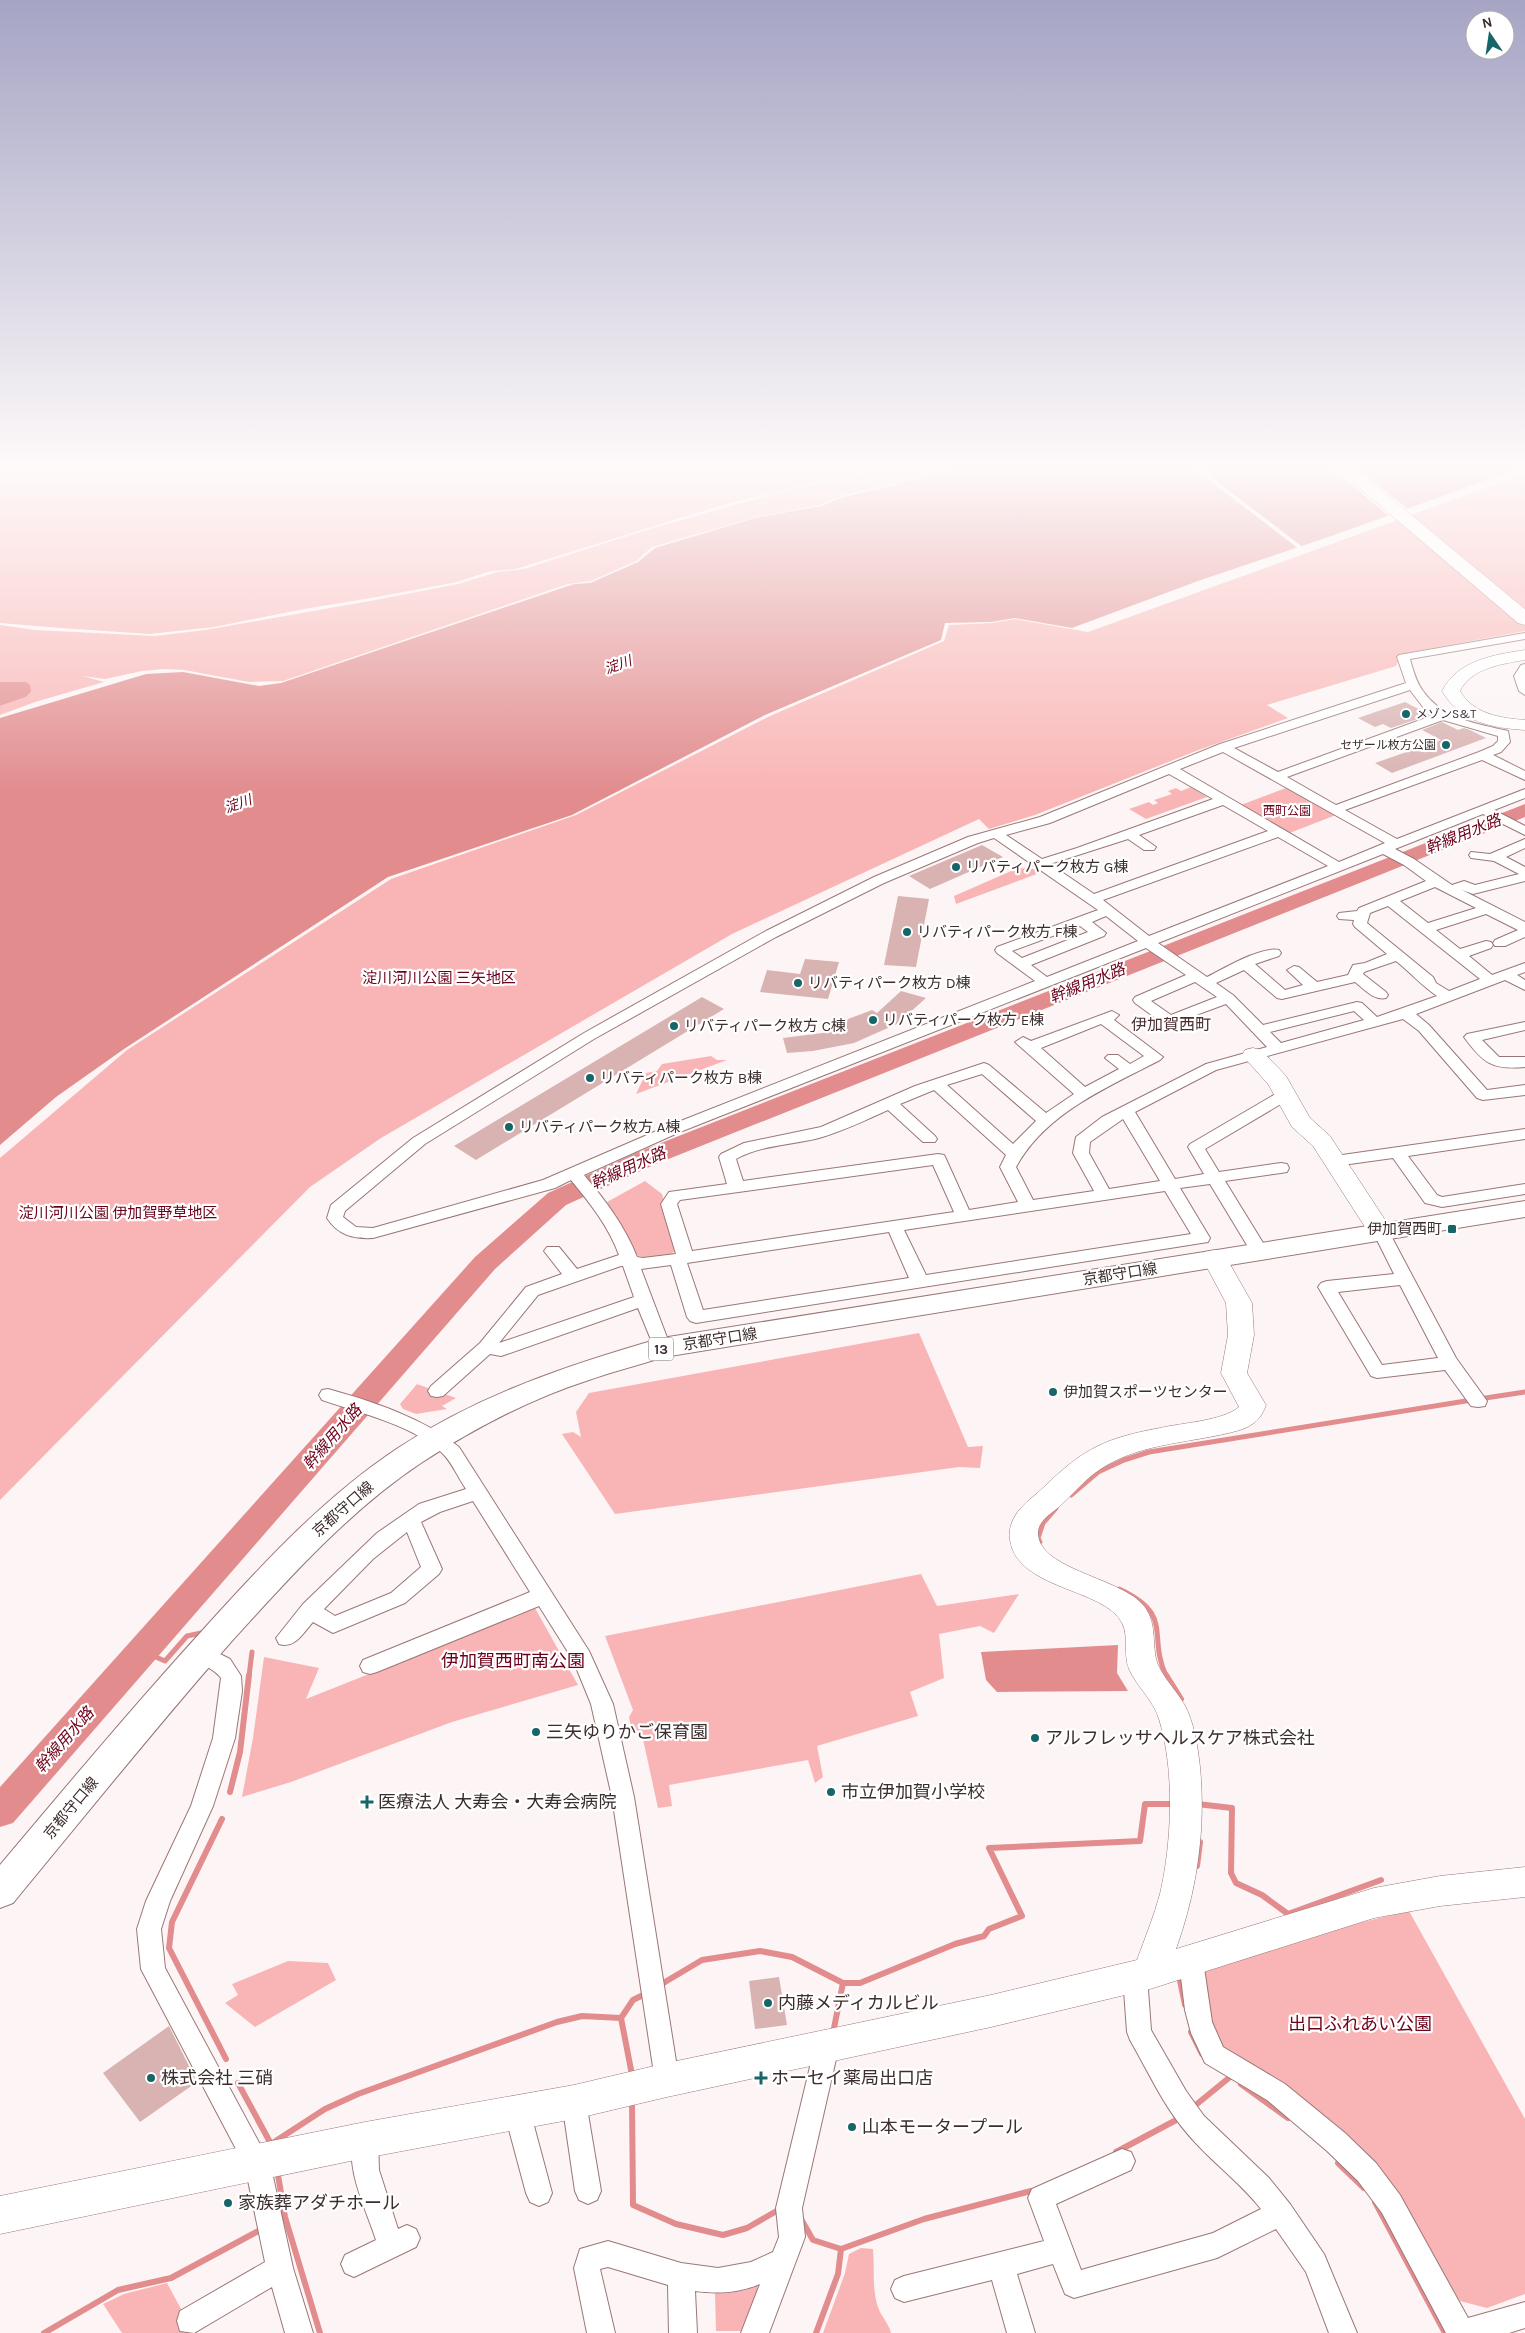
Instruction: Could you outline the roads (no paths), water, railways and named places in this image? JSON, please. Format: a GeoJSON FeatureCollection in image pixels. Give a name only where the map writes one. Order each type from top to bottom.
{"type":"FeatureCollection","features":[{"type":"Feature","properties":{"kind":"highway"},"geometry":{"type":"LineString","coordinates":[[1473,576],[1525,619]]}},
{"type":"Feature","properties":{"kind":"main road","name":"京都守口線"},"geometry":{"type":"LineString","coordinates":[[0,1892],[202,1653],[290,1557],[360,1492],[437,1438],[514,1398],[559,1380],[662,1348],[1525,1209]]}},
{"type":"Feature","properties":{"kind":"street"},"geometry":{"type":"LineString","coordinates":[[1513,731],[1444,716],[1430,707],[1420,697],[1413,685],[1403,657],[1525,636]]}},
{"type":"Feature","properties":{"kind":"street"},"geometry":{"type":"LineString","coordinates":[[1513,731],[1502,722],[1473,713],[1454,699],[1451,691],[1453,684],[1470,670],[1525,655]]}},
{"type":"Feature","properties":{"kind":"street"},"geometry":{"type":"LineString","coordinates":[[1525,667],[1520,676],[1525,691]]}},
{"type":"Feature","properties":{"kind":"street"},"geometry":{"type":"LineString","coordinates":[[1413,685],[1224,747],[1045,820],[973,840],[879,880],[772,934],[589,1036],[420,1142],[337,1209],[335,1218],[343,1228],[358,1234],[373,1233],[549,1184],[674,1129],[1339,867],[1392,850],[1490,812],[1525,793]]}},
{"type":"Feature","properties":{"kind":"street"},"geometry":{"type":"LineString","coordinates":[[1276,777],[1444,716]]}},
{"type":"Feature","properties":{"kind":"street"},"geometry":{"type":"LineString","coordinates":[[1334,810],[1498,749],[1513,731]]}},
{"type":"Feature","properties":{"kind":"street"},"geometry":{"type":"LineString","coordinates":[[1224,747],[1334,810],[1436,882],[1525,928]]}},
{"type":"Feature","properties":{"kind":"street"},"geometry":{"type":"LineString","coordinates":[[1483,755],[1525,776]]}},
{"type":"Feature","properties":{"kind":"street"},"geometry":{"type":"LineString","coordinates":[[1170,769],[1339,867]]}},
{"type":"Feature","properties":{"kind":"street"},"geometry":{"type":"LineString","coordinates":[[1041,863],[1224,800]]}},
{"type":"Feature","properties":{"kind":"street"},"geometry":{"type":"LineString","coordinates":[[1490,812],[1525,830]]}},
{"type":"Feature","properties":{"kind":"street"},"geometry":{"type":"LineString","coordinates":[[1092,899],[1279,832]]}},
{"type":"Feature","properties":{"kind":"street"},"geometry":{"type":"LineString","coordinates":[[996,834],[1092,899],[1172,960],[1228,998],[1244,1017],[1277,1048]]}},
{"type":"Feature","properties":{"kind":"street"},"geometry":{"type":"LineString","coordinates":[[1129,834],[1149,847]]}},
{"type":"Feature","properties":{"kind":"street"},"geometry":{"type":"LineString","coordinates":[[1476,855],[1492,858],[1525,843]]}},
{"type":"Feature","properties":{"kind":"street"},"geometry":{"type":"LineString","coordinates":[[1496,856],[1525,872]]}},
{"type":"Feature","properties":{"kind":"street"},"geometry":{"type":"LineString","coordinates":[[1451,890],[1464,885],[1473,890],[1525,876]]}},
{"type":"Feature","properties":{"kind":"street"},"geometry":{"type":"LineString","coordinates":[[1508,880],[1525,888]]}},
{"type":"Feature","properties":{"kind":"street"},"geometry":{"type":"LineString","coordinates":[[1436,882],[1364,912],[1360,924],[1428,980],[1430,985],[1447,996]]}},
{"type":"Feature","properties":{"kind":"street"},"geometry":{"type":"LineString","coordinates":[[1390,900],[1490,980]]}},
{"type":"Feature","properties":{"kind":"street"},"geometry":{"type":"LineString","coordinates":[[1495,914],[1511,905]]}},
{"type":"Feature","properties":{"kind":"street"},"geometry":{"type":"LineString","coordinates":[[1046,983],[1002,950],[1108,911]]}},
{"type":"Feature","properties":{"kind":"street"},"geometry":{"type":"LineString","coordinates":[[1425,929],[1481,911]]}},
{"type":"Feature","properties":{"kind":"street"},"geometry":{"type":"LineString","coordinates":[[1344,916],[1363,915]]}},
{"type":"Feature","properties":{"kind":"street"},"geometry":{"type":"LineString","coordinates":[[1021,964],[1099,934],[1081,922]]}},
{"type":"Feature","properties":{"kind":"street"},"geometry":{"type":"LineString","coordinates":[[1458,955],[1525,932]]}},
{"type":"Feature","properties":{"kind":"street"},"geometry":{"type":"LineString","coordinates":[[1228,998],[1169,1021],[1140,1000],[1274,953]]}},
{"type":"Feature","properties":{"kind":"street"},"geometry":{"type":"LineString","coordinates":[[1381,995],[1355,975],[1358,968],[1368,967],[1396,955]]}},
{"type":"Feature","properties":{"kind":"street"},"geometry":{"type":"LineString","coordinates":[[1246,964],[1282,995],[1358,977]]}},
{"type":"Feature","properties":{"kind":"street"},"geometry":{"type":"LineString","coordinates":[[1104,1195],[1081,1153],[1082,1140],[1108,1120],[1211,1066],[1405,1013],[1525,967]]}},
{"type":"Feature","properties":{"kind":"street"},"geometry":{"type":"LineString","coordinates":[[1294,970],[1314,987]]}},
{"type":"Feature","properties":{"kind":"street"},"geometry":{"type":"LineString","coordinates":[[1506,974],[1525,986]]}},
{"type":"Feature","properties":{"kind":"street"},"geometry":{"type":"LineString","coordinates":[[1260,1030],[1356,1006],[1374,1022]]}},
{"type":"Feature","properties":{"kind":"street"},"geometry":{"type":"LineString","coordinates":[[1405,1013],[1424,1028],[1483,1095],[1525,1090]]}},
{"type":"Feature","properties":{"kind":"street"},"geometry":{"type":"LineString","coordinates":[[1028,1206],[1008,1167],[1013,1154],[1058,1111],[1084,1094],[1155,1057],[1107,1016],[1026,1044],[1054,1065],[1062,1076],[1084,1094]]}},
{"type":"Feature","properties":{"kind":"street"},"geometry":{"type":"LineString","coordinates":[[1525,1026],[1472,1037],[1486,1057],[1502,1065],[1525,1062]]}},
{"type":"Feature","properties":{"kind":"street"},"geometry":{"type":"LineString","coordinates":[[1253,1055],[1278,1081],[1300,1122],[1322,1141],[1381,1232],[1450,1363],[1478,1401]]}},
{"type":"Feature","properties":{"kind":"street"},"geometry":{"type":"LineString","coordinates":[[1113,1058],[1130,1070]]}},
{"type":"Feature","properties":{"kind":"street"},"geometry":{"type":"LineString","coordinates":[[737,1188],[727,1156],[734,1152],[797,1139],[826,1130],[937,1084],[984,1068],[1046,1121]]}},
{"type":"Feature","properties":{"kind":"street"},"geometry":{"type":"LineString","coordinates":[[937,1084],[989,1140],[1013,1154]]}},
{"type":"Feature","properties":{"kind":"street"},"geometry":{"type":"LineString","coordinates":[[1259,1251],[1196,1147],[1285,1095]]}},
{"type":"Feature","properties":{"kind":"street"},"geometry":{"type":"LineString","coordinates":[[890,1103],[924,1130]]}},
{"type":"Feature","properties":{"kind":"street"},"geometry":{"type":"LineString","coordinates":[[964,1216],[938,1160],[675,1196],[669,1204],[696,1317],[1202,1238],[1126,1111]]}},
{"type":"Feature","properties":{"kind":"street"},"geometry":{"type":"LineString","coordinates":[[1335,1162],[1525,1134]]}},
{"type":"Feature","properties":{"kind":"street"},"geometry":{"type":"LineString","coordinates":[[1397,1152],[1431,1199],[1442,1202],[1525,1189]]}},
{"type":"Feature","properties":{"kind":"street"},"geometry":{"type":"LineString","coordinates":[[437,1391],[486,1347],[532,1290],[620,1260],[643,1264],[1281,1168]]}},
{"type":"Feature","properties":{"kind":"street"},"geometry":{"type":"LineString","coordinates":[[574,1173],[600,1205],[624,1243],[643,1301],[662,1348]]}},
{"type":"Feature","properties":{"kind":"street"},"geometry":{"type":"LineString","coordinates":[[894,1226],[920,1282]]}},
{"type":"Feature","properties":{"kind":"street"},"geometry":{"type":"LineString","coordinates":[[553,1252],[573,1276]]}},
{"type":"Feature","properties":{"kind":"street"},"geometry":{"type":"LineString","coordinates":[[1214,1258],[1238,1303],[1241,1335],[1234,1373],[1253,1405],[1251,1412],[1242,1419],[1227,1424],[1153,1439],[1122,1447],[1098,1457],[1082,1468],[1028,1520],[1023,1533],[1024,1543],[1031,1556],[1045,1567],[1117,1598],[1132,1613],[1140,1628],[1144,1668],[1166,1700],[1175,1718],[1180,1742],[1186,1815],[1179,1883],[1167,1967],[1139,2032],[1177,2099],[1195,2124],[1260,2187],[1281,2213],[1315,2263],[1343,2333]]}},
{"type":"Feature","properties":{"kind":"street"},"geometry":{"type":"LineString","coordinates":[[1406,1279],[1327,1287],[1377,1372],[1450,1363]]}},
{"type":"Feature","properties":{"kind":"street"},"geometry":{"type":"LineString","coordinates":[[486,1347],[501,1350],[632,1303],[643,1301]]}},
{"type":"Feature","properties":{"kind":"street"},"geometry":{"type":"LineString","coordinates":[[328,1395],[397,1419],[437,1438],[452,1452],[582,1657],[602,1704],[623,1797],[667,2080]]}},
{"type":"Feature","properties":{"kind":"street"},"geometry":{"type":"LineString","coordinates":[[286,1638],[310,1610],[380,1541],[421,1512],[478,1493]]}},
{"type":"Feature","properties":{"kind":"street"},"geometry":{"type":"LineString","coordinates":[[310,1610],[333,1625],[398,1598],[432,1569],[417,1530],[410,1519]]}},
{"type":"Feature","properties":{"kind":"street"},"geometry":{"type":"LineString","coordinates":[[370,1666],[544,1595]]}},
{"type":"Feature","properties":{"kind":"street"},"geometry":{"type":"LineString","coordinates":[[202,1653],[223,1665],[231,1676],[225,1729],[202,1806],[158,1901],[149,1929],[153,1969],[257,2163],[280,2268],[299,2333]]}},
{"type":"Feature","properties":{"kind":"street"},"geometry":{"type":"LineString","coordinates":[[0,2215],[365,2140],[574,2102],[667,2080],[991,2011],[1167,1967],[1374,1903],[1440,1891],[1525,1882]]}},
{"type":"Feature","properties":{"kind":"street"},"geometry":{"type":"LineString","coordinates":[[1167,1967],[1198,2014],[1208,2045],[1214,2055],[1276,2092],[1336,2142],[1367,2172],[1391,2204],[1461,2333],[1525,2315]]}},
{"type":"Feature","properties":{"kind":"street"},"geometry":{"type":"LineString","coordinates":[[755,2333],[792,2237],[789,2208],[828,2046]]}},
{"type":"Feature","properties":{"kind":"street"},"geometry":{"type":"LineString","coordinates":[[574,2102],[588,2191]]}},
{"type":"Feature","properties":{"kind":"street"},"geometry":{"type":"LineString","coordinates":[[517,2111],[539,2193]]}},
{"type":"Feature","properties":{"kind":"street"},"geometry":{"type":"LineString","coordinates":[[354,2264],[399,2242],[366,2170],[365,2140]]}},
{"type":"Feature","properties":{"kind":"street"},"geometry":{"type":"LineString","coordinates":[[1122,2161],[1041,2198],[1074,2285],[1217,2245],[1281,2213]]}},
{"type":"Feature","properties":{"kind":"street"},"geometry":{"type":"LineString","coordinates":[[601,2333],[587,2268],[589,2258],[608,2254],[682,2276],[718,2281],[751,2275],[784,2261]]}},
{"type":"Feature","properties":{"kind":"street"},"geometry":{"type":"LineString","coordinates":[[904,2289],[1045,2254]]}},
{"type":"Feature","properties":{"kind":"street"},"geometry":{"type":"LineString","coordinates":[[1001,2266],[1020,2333]]}},
{"type":"Feature","properties":{"kind":"street"},"geometry":{"type":"LineString","coordinates":[[190,2321],[280,2268]]}},
{"type":"Feature","properties":{"kind":"street"},"geometry":{"type":"LineString","coordinates":[[682,2276],[683,2333]]}},
{"type":"Feature","properties":{"kind":"water","name":"淀川"},"geometry":{"type":"Polygon","coordinates":[[[606,576],[1213,576],[1072,628],[1015,618],[991,622],[945,623],[941,640],[765,715],[572,815],[388,877],[124,1049],[56,1097],[0,1145],[0,718],[146,674],[183,672],[259,686],[281,683],[574,584],[590,583],[606,576]]]}},
{"type":"Feature","properties":{"kind":"water"},"geometry":{"type":"Polygon","coordinates":[[[0,682],[26,682],[30,685],[31,692],[26,697],[0,706],[0,682]]]}},
{"type":"Feature","properties":{"kind":"water"},"geometry":{"type":"Polygon","coordinates":[[[1118,1645],[1117,1673],[1128,1691],[997,1692],[986,1680],[981,1652],[1118,1645]]]}},
{"type":"Feature","properties":{"kind":"waterway","name":"幹線用水路"},"geometry":{"type":"LineString","coordinates":[[0,1812],[485,1263],[557,1199],[647,1158],[1525,810]]}},
{"type":"Feature","properties":{"kind":"waterway"},"geometry":{"type":"LineString","coordinates":[[1479,1399],[1525,1392]]}},
{"type":"Feature","properties":{"kind":"waterway"},"geometry":{"type":"LineString","coordinates":[[1071,1495],[1098,1472],[1124,1460],[1149,1452],[1472,1400]]}},
{"type":"Feature","properties":{"kind":"waterway"},"geometry":{"type":"LineString","coordinates":[[1040,1542],[1038,1538],[1043,1523],[1056,1508]]}},
{"type":"Feature","properties":{"kind":"waterway"},"geometry":{"type":"LineString","coordinates":[[1119,1589],[1136,1598],[1147,1608],[1153,1617],[1161,1661],[1166,1676]]}},
{"type":"Feature","properties":{"kind":"waterway"},"geometry":{"type":"LineString","coordinates":[[142,1651],[165,1661],[187,1636],[201,1633]]}},
{"type":"Feature","properties":{"kind":"waterway"},"geometry":{"type":"LineString","coordinates":[[249,1676],[252,1652]]}},
{"type":"Feature","properties":{"kind":"waterway"},"geometry":{"type":"LineString","coordinates":[[230,1792],[240,1752],[249,1675]]}},
{"type":"Feature","properties":{"kind":"waterway"},"geometry":{"type":"LineString","coordinates":[[1166,1675],[1181,1699]]}},
{"type":"Feature","properties":{"kind":"waterway"},"geometry":{"type":"LineString","coordinates":[[843,1983],[860,1983],[955,1944],[984,1936],[989,1929],[1022,1916],[989,1848],[1140,1841],[1145,1804],[1174,1804]]}},
{"type":"Feature","properties":{"kind":"waterway"},"geometry":{"type":"LineString","coordinates":[[1197,1804],[1232,1808],[1231,1873],[1236,1883],[1262,1895],[1288,1914],[1381,1880]]}},
{"type":"Feature","properties":{"kind":"waterway"},"geometry":{"type":"LineString","coordinates":[[222,1819],[172,1922],[169,1948],[226,2059]]}},
{"type":"Feature","properties":{"kind":"waterway"},"geometry":{"type":"LineString","coordinates":[[1197,1866],[1200,1842]]}},
{"type":"Feature","properties":{"kind":"waterway"},"geometry":{"type":"LineString","coordinates":[[660,1985],[702,1960],[760,1951],[792,1957],[843,1983]]}},
{"type":"Feature","properties":{"kind":"waterway"},"geometry":{"type":"LineString","coordinates":[[1179,1976],[1185,2005]]}},
{"type":"Feature","properties":{"kind":"waterway"},"geometry":{"type":"LineString","coordinates":[[833,2033],[843,1983]]}},
{"type":"Feature","properties":{"kind":"waterway"},"geometry":{"type":"LineString","coordinates":[[621,2018],[633,2000],[647,1993]]}},
{"type":"Feature","properties":{"kind":"waterway"},"geometry":{"type":"LineString","coordinates":[[238,2083],[271,2144],[325,2109],[358,2094],[557,2022],[582,2016],[621,2018]]}},
{"type":"Feature","properties":{"kind":"waterway"},"geometry":{"type":"LineString","coordinates":[[621,2018],[632,2075]]}},
{"type":"Feature","properties":{"kind":"waterway"},"geometry":{"type":"LineString","coordinates":[[1191,2032],[1202,2054]]}},
{"type":"Feature","properties":{"kind":"waterway"},"geometry":{"type":"LineString","coordinates":[[1192,2108],[1230,2077]]}},
{"type":"Feature","properties":{"kind":"waterway"},"geometry":{"type":"LineString","coordinates":[[1241,2084],[1288,2118]]}},
{"type":"Feature","properties":{"kind":"waterway"},"geometry":{"type":"LineString","coordinates":[[632,2100],[633,2205],[676,2224],[723,2235],[747,2228],[780,2209]]}},
{"type":"Feature","properties":{"kind":"waterway"},"geometry":{"type":"LineString","coordinates":[[1116,2152],[1180,2118]]}},
{"type":"Feature","properties":{"kind":"waterway"},"geometry":{"type":"LineString","coordinates":[[1338,2163],[1364,2188]]}},
{"type":"Feature","properties":{"kind":"waterway"},"geometry":{"type":"LineString","coordinates":[[278,2175],[285,2217],[320,2333]]}},
{"type":"Feature","properties":{"kind":"waterway"},"geometry":{"type":"LineString","coordinates":[[841,2249],[924,2219],[1031,2191]]}},
{"type":"Feature","properties":{"kind":"waterway"},"geometry":{"type":"LineString","coordinates":[[1375,2202],[1445,2333]]}},
{"type":"Feature","properties":{"kind":"waterway"},"geometry":{"type":"LineString","coordinates":[[801,2219],[813,2240],[841,2249]]}},
{"type":"Feature","properties":{"kind":"waterway"},"geometry":{"type":"LineString","coordinates":[[44,2333],[118,2290],[171,2278],[262,2229]]}},
{"type":"Feature","properties":{"kind":"waterway"},"geometry":{"type":"LineString","coordinates":[[816,2333],[838,2274],[841,2249]]}},
{"type":"Feature","properties":{"kind":"place","name":"メゾンS&T"},"geometry":{"type":"Point","coordinates":[1406,714]}},
{"type":"Feature","properties":{"kind":"place","name":"セザール枚方公園"},"geometry":{"type":"Point","coordinates":[1446,745]}},
{"type":"Feature","properties":{"kind":"place","name":"リバティパーク枚方 G棟"},"geometry":{"type":"Point","coordinates":[956,867]}},
{"type":"Feature","properties":{"kind":"place","name":"リバティパーク枚方 F棟"},"geometry":{"type":"Point","coordinates":[907,932]}},
{"type":"Feature","properties":{"kind":"place","name":"リバティパーク枚方 D棟"},"geometry":{"type":"Point","coordinates":[798,983]}},
{"type":"Feature","properties":{"kind":"place","name":"リバティパーク枚方 E棟"},"geometry":{"type":"Point","coordinates":[873,1020]}},
{"type":"Feature","properties":{"kind":"place","name":"リバティパーク枚方 C棟"},"geometry":{"type":"Point","coordinates":[674,1026]}},
{"type":"Feature","properties":{"kind":"place","name":"リバティパーク枚方 B棟"},"geometry":{"type":"Point","coordinates":[590,1078]}},
{"type":"Feature","properties":{"kind":"place","name":"リバティパーク枚方 A棟"},"geometry":{"type":"Point","coordinates":[509,1127]}},
{"type":"Feature","properties":{"kind":"place","name":"伊加賀西町"},"geometry":{"type":"Point","coordinates":[1452,1229]}},
{"type":"Feature","properties":{"kind":"place","name":"伊加賀スポーツセンター"},"geometry":{"type":"Point","coordinates":[1053,1392]}},
{"type":"Feature","properties":{"kind":"place","name":"三矢ゆりかご保育園"},"geometry":{"type":"Point","coordinates":[536,1732]}},
{"type":"Feature","properties":{"kind":"place","name":"アルフレッサヘルスケア株式会社"},"geometry":{"type":"Point","coordinates":[1035,1738]}},
{"type":"Feature","properties":{"kind":"place","name":"市立伊加賀小学校"},"geometry":{"type":"Point","coordinates":[831,1792]}},
{"type":"Feature","properties":{"kind":"place","name":"医療法人 大寿会・大寿会病院"},"geometry":{"type":"Point","coordinates":[367,1802]}},
{"type":"Feature","properties":{"kind":"place","name":"内藤メディカルビル"},"geometry":{"type":"Point","coordinates":[768,2003]}},
{"type":"Feature","properties":{"kind":"place","name":"株式会社 三硝"},"geometry":{"type":"Point","coordinates":[151,2078]}},
{"type":"Feature","properties":{"kind":"place","name":"ホーセイ薬局出口店"},"geometry":{"type":"Point","coordinates":[761,2078]}},
{"type":"Feature","properties":{"kind":"place","name":"山本モータープール"},"geometry":{"type":"Point","coordinates":[852,2127]}},
{"type":"Feature","properties":{"kind":"place","name":"家族葬アダチホール"},"geometry":{"type":"Point","coordinates":[228,2203]}},
{"type":"Feature","properties":{"kind":"district","name":"伊加賀西町"},"geometry":{"type":"Point","coordinates":[1171,1024]}},
{"type":"Feature","properties":{"kind":"park label","name":"西町公園"},"geometry":{"type":"Point","coordinates":[1287,811]}},
{"type":"Feature","properties":{"kind":"park label","name":"淀川河川公園 三矢地区"},"geometry":{"type":"Point","coordinates":[439,978]}},
{"type":"Feature","properties":{"kind":"park label","name":"淀川河川公園 伊加賀野草地区"},"geometry":{"type":"Point","coordinates":[118,1213]}},
{"type":"Feature","properties":{"kind":"park label","name":"伊加賀西町南公園"},"geometry":{"type":"Point","coordinates":[513,1661]}},
{"type":"Feature","properties":{"kind":"park label","name":"出口ふれあい公園"},"geometry":{"type":"Point","coordinates":[1360,2024]}}]}
